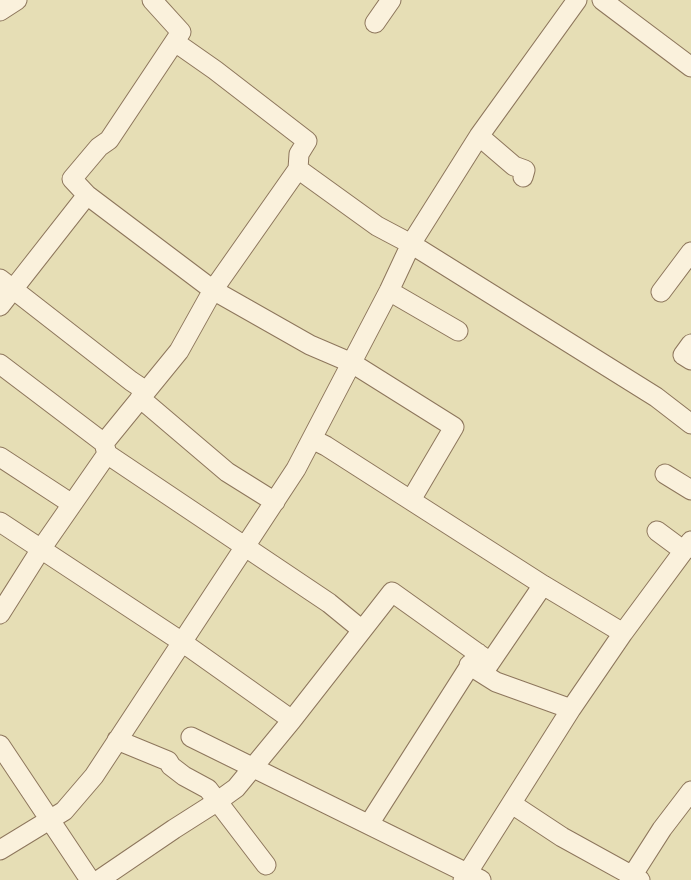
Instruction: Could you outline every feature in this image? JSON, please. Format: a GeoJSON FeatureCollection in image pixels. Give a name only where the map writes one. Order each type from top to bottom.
{"type":"FeatureCollection","features":[{"type":"Feature","properties":{"kind":"street"},"geometry":{"type":"LineString","coordinates":[[0,10],[17,0]]}},
{"type":"Feature","properties":{"kind":"street"},"geometry":{"type":"LineString","coordinates":[[152,0],[181,32],[109,140],[99,147],[72,179],[87,195],[213,290],[310,345],[352,363],[454,427],[411,500]]}},
{"type":"Feature","properties":{"kind":"street"},"geometry":{"type":"LineString","coordinates":[[374,23],[391,0]]}},
{"type":"Feature","properties":{"kind":"street"},"geometry":{"type":"LineString","coordinates":[[0,850],[64,811],[94,776],[296,469],[352,363],[411,244],[479,136],[577,0]]}},
{"type":"Feature","properties":{"kind":"street"},"geometry":{"type":"LineString","coordinates":[[602,0],[691,67]]}},
{"type":"Feature","properties":{"kind":"street"},"geometry":{"type":"LineString","coordinates":[[0,614],[72,504],[105,449],[143,394],[178,351],[213,290],[298,169],[299,154],[307,141],[215,70],[175,42]]}},
{"type":"Feature","properties":{"kind":"street"},"geometry":{"type":"LineString","coordinates":[[479,136],[526,176]]}},
{"type":"Feature","properties":{"kind":"street"},"geometry":{"type":"LineString","coordinates":[[298,169],[377,226],[411,244],[656,397],[691,424]]}},
{"type":"Feature","properties":{"kind":"street"},"geometry":{"type":"LineString","coordinates":[[0,306],[6,284],[87,195]]}},
{"type":"Feature","properties":{"kind":"street"},"geometry":{"type":"LineString","coordinates":[[661,292],[691,252]]}},
{"type":"Feature","properties":{"kind":"street"},"geometry":{"type":"LineString","coordinates":[[6,284],[131,381],[227,472],[275,502]]}},
{"type":"Feature","properties":{"kind":"street"},"geometry":{"type":"LineString","coordinates":[[388,291],[458,331]]}},
{"type":"Feature","properties":{"kind":"street"},"geometry":{"type":"LineString","coordinates":[[691,344],[683,355],[691,360]]}},
{"type":"Feature","properties":{"kind":"street"},"geometry":{"type":"LineString","coordinates":[[0,364],[105,449],[329,604],[362,630]]}},
{"type":"Feature","properties":{"kind":"street"},"geometry":{"type":"LineString","coordinates":[[312,439],[326,446],[543,585],[623,633]]}},
{"type":"Feature","properties":{"kind":"street"},"geometry":{"type":"LineString","coordinates":[[0,457],[72,504]]}},
{"type":"Feature","properties":{"kind":"street"},"geometry":{"type":"LineString","coordinates":[[665,474],[691,490]]}},
{"type":"Feature","properties":{"kind":"street"},"geometry":{"type":"LineString","coordinates":[[0,522],[182,642],[292,720]]}},
{"type":"Feature","properties":{"kind":"street"},"geometry":{"type":"LineString","coordinates":[[191,737],[369,824],[471,878],[512,804],[571,709],[623,633],[688,546],[657,531]]}},
{"type":"Feature","properties":{"kind":"street"},"geometry":{"type":"LineString","coordinates":[[369,824],[480,663],[543,585]]}},
{"type":"Feature","properties":{"kind":"street"},"geometry":{"type":"LineString","coordinates":[[99,880],[236,788],[392,592],[480,663],[496,682],[571,709]]}},
{"type":"Feature","properties":{"kind":"street"},"geometry":{"type":"LineString","coordinates":[[117,740],[168,761],[184,776],[208,789],[266,865]]}},
{"type":"Feature","properties":{"kind":"street"},"geometry":{"type":"LineString","coordinates":[[0,745],[90,880]]}},
{"type":"Feature","properties":{"kind":"street"},"geometry":{"type":"LineString","coordinates":[[512,804],[562,837],[636,878],[652,842],[691,791]]}},
{"type":"Feature","properties":{"kind":"shaded area"},"geometry":{"type":"Polygon","coordinates":[[[0,0],[691,0],[691,880],[0,880],[0,0]]]}}]}
